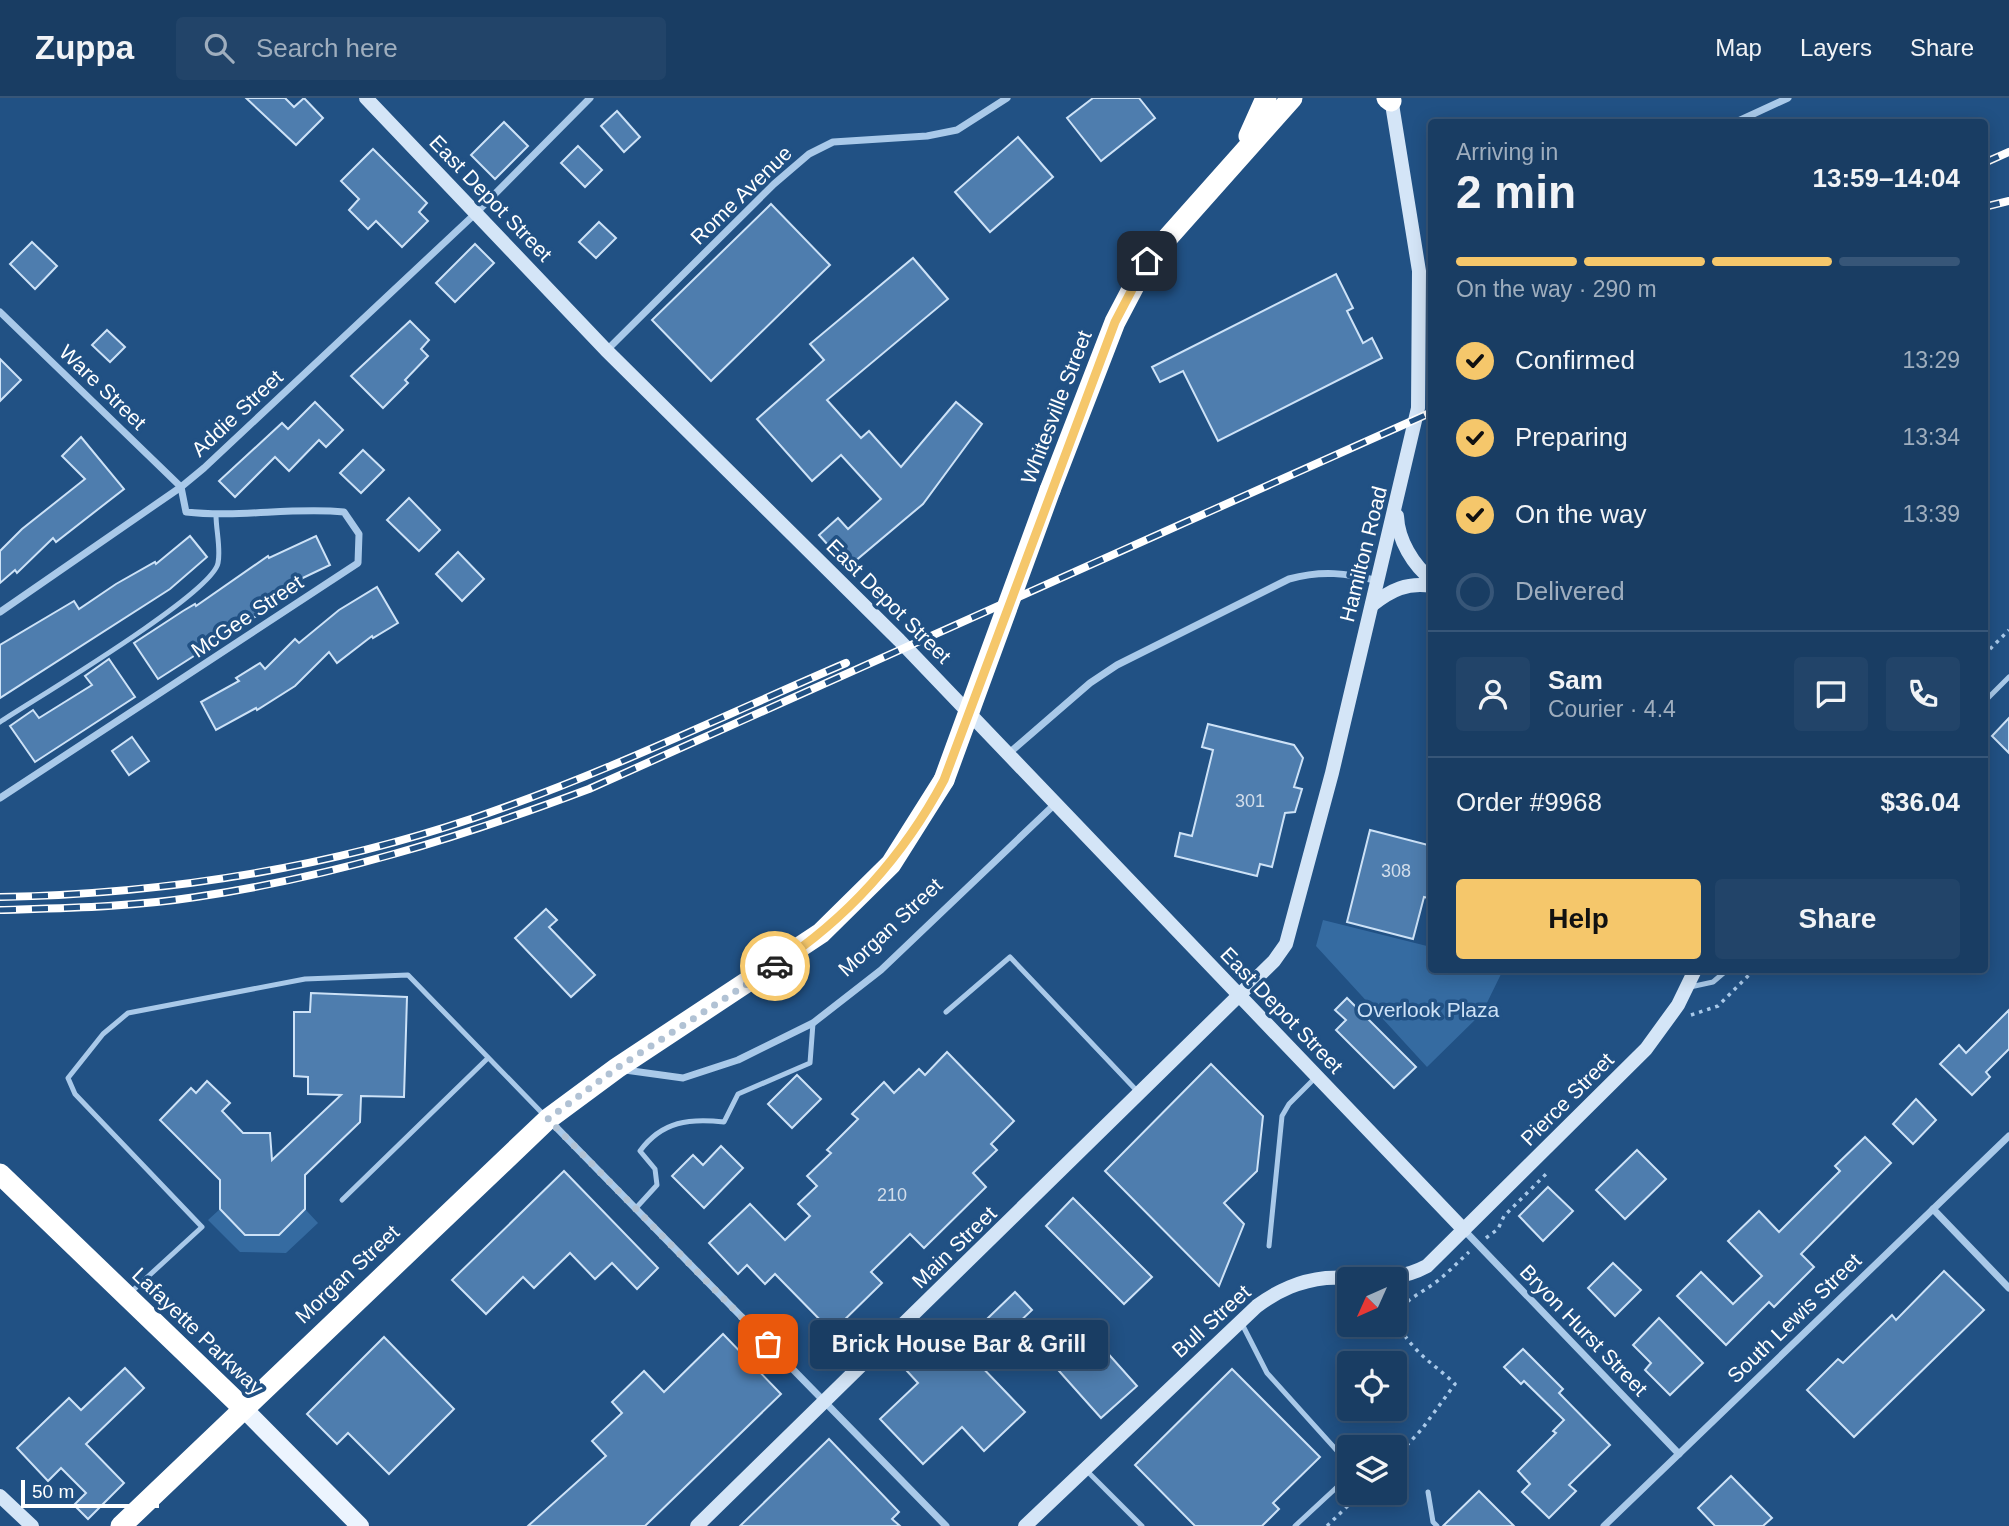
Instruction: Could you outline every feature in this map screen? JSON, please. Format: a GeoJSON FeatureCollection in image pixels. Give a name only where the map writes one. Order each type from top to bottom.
{"type":"FeatureCollection","features":[{"type":"Feature","properties":{"kind":"highway"},"geometry":{"type":"LineString","coordinates":[[1239,157],[1266,98]]}},
{"type":"Feature","properties":{"kind":"highway","name":"Whitesville Street"},"geometry":{"type":"LineString","coordinates":[[944,780],[1050,490],[1115,322],[1147,261],[1292,98]]}},
{"type":"Feature","properties":{"kind":"highway","name":"Morgan Street"},"geometry":{"type":"LineString","coordinates":[[121,1526],[242,1407],[548,1119],[617,1068],[795,953],[846,912],[891,864],[944,780]]}},
{"type":"Feature","properties":{"kind":"highway","name":"Lafayette Parkway"},"geometry":{"type":"LineString","coordinates":[[0,1174],[242,1407]]}},
{"type":"Feature","properties":{"kind":"main road","name":"Lafayette Parkway"},"geometry":{"type":"LineString","coordinates":[[242,1407],[360,1526]]}},
{"type":"Feature","properties":{"kind":"street","name":"East Depot Street"},"geometry":{"type":"LineString","coordinates":[[366,98],[607,350],[899,640],[1464,1230]]}},
{"type":"Feature","properties":{"kind":"street","name":"Addie Street"},"geometry":{"type":"LineString","coordinates":[[0,612],[181,487],[476,214],[590,98]]}},
{"type":"Feature","properties":{"kind":"street","name":"Rome Avenue"},"geometry":{"type":"LineString","coordinates":[[607,350],[774,184],[809,154],[833,142],[927,136],[957,130],[1007,98]]}},
{"type":"Feature","properties":{"kind":"street"},"geometry":{"type":"LineString","coordinates":[[1742,119],[1788,98]]}},
{"type":"Feature","properties":{"kind":"street","name":"Hamilton Road"},"geometry":{"type":"LineString","coordinates":[[1239,996],[1274,961],[1286,944],[1332,773],[1419,408],[1425,268],[1390,99]]}},
{"type":"Feature","properties":{"kind":"street","name":"Ware Street"},"geometry":{"type":"LineString","coordinates":[[0,312],[181,487]]}},
{"type":"Feature","properties":{"kind":"street","name":"McGee Street"},"geometry":{"type":"LineString","coordinates":[[0,798],[358,563],[359,534],[344,512],[306,508],[216,515],[186,512],[181,487]]}},
{"type":"Feature","properties":{"kind":"street"},"geometry":{"type":"LineString","coordinates":[[1396,506],[1397,525],[1404,542],[1413,561],[1428,576]]}},
{"type":"Feature","properties":{"kind":"street"},"geometry":{"type":"LineString","coordinates":[[1008,754],[1090,683],[1117,664],[1289,579],[1314,572],[1342,571],[1379,581]]}},
{"type":"Feature","properties":{"kind":"street"},"geometry":{"type":"LineString","coordinates":[[1372,605],[1390,591],[1408,585],[1428,586]]}},
{"type":"Feature","properties":{"kind":"street","name":"Morgan Street"},"geometry":{"type":"LineString","coordinates":[[617,1068],[683,1078],[738,1060],[813,1023],[881,970],[1055,804]]}},
{"type":"Feature","properties":{"kind":"street","name":"Pierce Street"},"geometry":{"type":"LineString","coordinates":[[1464,1230],[1646,1049],[1688,988],[1694,973]]}},
{"type":"Feature","properties":{"kind":"street","name":"Main Street"},"geometry":{"type":"LineString","coordinates":[[697,1526],[1239,996]]}},
{"type":"Feature","properties":{"kind":"street"},"geometry":{"type":"LineString","coordinates":[[548,1119],[946,1526]]}},
{"type":"Feature","properties":{"kind":"street","name":"South Lewis Street"},"geometry":{"type":"LineString","coordinates":[[1604,1526],[2009,1136]]}},
{"type":"Feature","properties":{"kind":"street"},"geometry":{"type":"LineString","coordinates":[[1933,1209],[2009,1288]]}},
{"type":"Feature","properties":{"kind":"street","name":"Bryon Hurst Street"},"geometry":{"type":"LineString","coordinates":[[1464,1230],[1679,1454]]}},
{"type":"Feature","properties":{"kind":"street","name":"Bull Street"},"geometry":{"type":"LineString","coordinates":[[1026,1526],[1240,1321],[1275,1292],[1294,1284],[1327,1278],[1408,1277],[1427,1266],[1464,1230]]}},
{"type":"Feature","properties":{"kind":"street"},"geometry":{"type":"LineString","coordinates":[[0,1496],[32,1526]]}},
{"type":"Feature","properties":{"kind":"lane"},"geometry":{"type":"LineString","coordinates":[[0,722],[172,611],[203,587],[218,565],[216,515]]}},
{"type":"Feature","properties":{"kind":"lane"},"geometry":{"type":"LineString","coordinates":[[1988,698],[2009,677]]}},
{"type":"Feature","properties":{"kind":"lane"},"geometry":{"type":"LineString","coordinates":[[946,1012],[1010,957],[1140,1094]]}},
{"type":"Feature","properties":{"kind":"lane"},"geometry":{"type":"LineString","coordinates":[[1688,988],[1707,984],[1723,973]]}},
{"type":"Feature","properties":{"kind":"lane"},"geometry":{"type":"LineString","coordinates":[[127,1297],[202,1227],[75,1094],[68,1078],[103,1034],[128,1013],[305,979],[408,975],[548,1119]]}},
{"type":"Feature","properties":{"kind":"lane"},"geometry":{"type":"LineString","coordinates":[[636,1209],[657,1185],[655,1169],[640,1151],[647,1142],[674,1124],[692,1118],[724,1122],[738,1094],[810,1063],[813,1023]]}},
{"type":"Feature","properties":{"kind":"lane"},"geometry":{"type":"LineString","coordinates":[[342,1200],[488,1058]]}},
{"type":"Feature","properties":{"kind":"lane"},"geometry":{"type":"LineString","coordinates":[[1269,1246],[1282,1116],[1289,1104],[1316,1076]]}},
{"type":"Feature","properties":{"kind":"lane"},"geometry":{"type":"LineString","coordinates":[[1240,1321],[1267,1373],[1337,1451]]}},
{"type":"Feature","properties":{"kind":"lane"},"geometry":{"type":"LineString","coordinates":[[1084,1469],[1142,1526]]}},
{"type":"Feature","properties":{"kind":"lane"},"geometry":{"type":"LineString","coordinates":[[1295,1526],[1337,1487]]}},
{"type":"Feature","properties":{"kind":"lane"},"geometry":{"type":"LineString","coordinates":[[1428,1492],[1433,1522],[1437,1526]]}},
{"type":"Feature","properties":{"kind":"path"},"geometry":{"type":"LineString","coordinates":[[1988,652],[2009,631]]}},
{"type":"Feature","properties":{"kind":"path"},"geometry":{"type":"LineString","coordinates":[[1688,1015],[1718,1006],[1751,973]]}},
{"type":"Feature","properties":{"kind":"path"},"geometry":{"type":"LineString","coordinates":[[1407,1446],[1423,1429],[1455,1384],[1415,1349],[1404,1334],[1398,1317],[1403,1303],[1437,1281],[1497,1228],[1504,1216],[1547,1172]]}},
{"type":"Feature","properties":{"kind":"path"},"geometry":{"type":"LineString","coordinates":[[1327,1526],[1349,1505]]}},
{"type":"Feature","properties":{"kind":"green space","name":"Overlook Plaza"},"geometry":{"type":"Polygon","coordinates":[[[1323,920],[1428,946],[1428,973],[1502,973],[1482,1013],[1427,1067],[1316,946],[1323,920]]]}},
{"type":"Feature","properties":{"kind":"green space"},"geometry":{"type":"Polygon","coordinates":[[[220,1209],[245,1235],[279,1235],[305,1209],[318,1223],[286,1253],[240,1252],[208,1220],[220,1209]]]}},
{"type":"Feature","properties":{"kind":"building"},"geometry":{"type":"Polygon","coordinates":[[[246,98],[285,98],[294,107],[304,98],[323,118],[296,145],[246,98]]]}},
{"type":"Feature","properties":{"kind":"building"},"geometry":{"type":"Polygon","coordinates":[[[1093,98],[1139,98],[1155,118],[1101,161],[1067,118],[1093,98]]]}},
{"type":"Feature","properties":{"kind":"building"},"geometry":{"type":"Polygon","coordinates":[[[617,111],[640,137],[624,152],[601,126],[617,111]]]}},
{"type":"Feature","properties":{"kind":"building"},"geometry":{"type":"Polygon","coordinates":[[[504,122],[528,146],[495,179],[471,155],[504,122]]]}},
{"type":"Feature","properties":{"kind":"building"},"geometry":{"type":"Polygon","coordinates":[[[1018,137],[1053,177],[990,232],[955,192],[1018,137]]]}},
{"type":"Feature","properties":{"kind":"building"},"geometry":{"type":"Polygon","coordinates":[[[578,146],[602,170],[585,187],[561,163],[578,146]]]}},
{"type":"Feature","properties":{"kind":"building"},"geometry":{"type":"Polygon","coordinates":[[[373,149],[427,203],[419,212],[428,221],[402,247],[376,221],[368,229],[349,210],[359,199],[341,181],[373,149]]]}},
{"type":"Feature","properties":{"kind":"building"},"geometry":{"type":"Polygon","coordinates":[[[771,204],[830,265],[711,381],[652,320],[771,204]]]}},
{"type":"Feature","properties":{"kind":"building"},"geometry":{"type":"Polygon","coordinates":[[[599,222],[616,238],[596,258],[579,242],[599,222]]]}},
{"type":"Feature","properties":{"kind":"building"},"geometry":{"type":"Polygon","coordinates":[[[32,242],[57,266],[35,289],[10,264],[32,242]]]}},
{"type":"Feature","properties":{"kind":"building"},"geometry":{"type":"Polygon","coordinates":[[[475,244],[494,263],[455,302],[436,283],[475,244]]]}},
{"type":"Feature","properties":{"kind":"building"},"geometry":{"type":"Polygon","coordinates":[[[913,258],[948,299],[827,400],[861,438],[869,431],[901,467],[956,402],[982,424],[923,504],[848,567],[819,535],[838,518],[848,529],[881,499],[841,455],[812,481],[757,419],[824,360],[810,344],[913,258]]]}},
{"type":"Feature","properties":{"kind":"building"},"geometry":{"type":"Polygon","coordinates":[[[1336,274],[1353,308],[1347,311],[1363,343],[1372,338],[1382,358],[1218,441],[1183,371],[1160,382],[1152,367],[1336,274]]]}},
{"type":"Feature","properties":{"kind":"building"},"geometry":{"type":"Polygon","coordinates":[[[410,321],[429,340],[421,349],[428,356],[405,380],[408,383],[383,408],[351,376],[410,321]]]}},
{"type":"Feature","properties":{"kind":"building"},"geometry":{"type":"Polygon","coordinates":[[[107,330],[125,347],[110,362],[92,345],[107,330]]]}},
{"type":"Feature","properties":{"kind":"building"},"geometry":{"type":"Polygon","coordinates":[[[0,359],[21,380],[0,401],[0,359]]]}},
{"type":"Feature","properties":{"kind":"building"},"geometry":{"type":"Polygon","coordinates":[[[315,402],[343,430],[326,447],[319,440],[289,471],[275,457],[235,497],[219,481],[282,423],[288,429],[315,402]]]}},
{"type":"Feature","properties":{"kind":"building"},"geometry":{"type":"Polygon","coordinates":[[[81,437],[124,489],[56,542],[53,538],[17,573],[15,570],[0,583],[0,551],[22,529],[85,479],[62,456],[81,437]]]}},
{"type":"Feature","properties":{"kind":"building"},"geometry":{"type":"Polygon","coordinates":[[[363,450],[384,470],[361,493],[340,473],[363,450]]]}},
{"type":"Feature","properties":{"kind":"building"},"geometry":{"type":"Polygon","coordinates":[[[409,498],[440,530],[419,551],[387,520],[409,498]]]}},
{"type":"Feature","properties":{"kind":"building"},"geometry":{"type":"Polygon","coordinates":[[[190,536],[207,557],[170,589],[0,698],[0,645],[74,601],[79,609],[116,584],[155,562],[156,564],[190,536]]]}},
{"type":"Feature","properties":{"kind":"building"},"geometry":{"type":"Polygon","coordinates":[[[316,536],[330,565],[286,586],[288,589],[253,609],[258,615],[158,679],[134,643],[183,611],[195,604],[196,606],[268,556],[269,558],[316,536]]]}},
{"type":"Feature","properties":{"kind":"building"},"geometry":{"type":"Polygon","coordinates":[[[458,552],[484,579],[462,601],[436,574],[458,552]]]}},
{"type":"Feature","properties":{"kind":"building"},"geometry":{"type":"Polygon","coordinates":[[[377,587],[398,623],[373,638],[372,636],[337,663],[329,652],[295,686],[257,710],[256,708],[216,730],[201,702],[239,681],[236,678],[260,663],[265,669],[295,639],[299,643],[339,610],[377,587]]]}},
{"type":"Feature","properties":{"kind":"building"},"geometry":{"type":"Polygon","coordinates":[[[109,659],[135,697],[35,762],[10,726],[33,710],[39,718],[92,685],[85,676],[109,659]]]}},
{"type":"Feature","properties":{"kind":"building"},"geometry":{"type":"Polygon","coordinates":[[[2009,718],[2009,753],[1992,736],[2009,718]]]}},
{"type":"Feature","properties":{"kind":"building"},"geometry":{"type":"Polygon","coordinates":[[[1208,724],[1294,745],[1303,758],[1294,787],[1302,789],[1295,812],[1285,813],[1272,867],[1260,864],[1257,876],[1175,856],[1180,833],[1192,836],[1213,750],[1202,747],[1208,724]]]}},
{"type":"Feature","properties":{"kind":"building"},"geometry":{"type":"Polygon","coordinates":[[[132,737],[149,761],[129,775],[112,751],[132,737]]]}},
{"type":"Feature","properties":{"kind":"building"},"geometry":{"type":"Polygon","coordinates":[[[1370,830],[1428,845],[1428,898],[1424,897],[1413,939],[1347,922],[1370,830]]]}},
{"type":"Feature","properties":{"kind":"building"},"geometry":{"type":"Polygon","coordinates":[[[546,909],[557,920],[549,927],[595,975],[571,997],[515,938],[546,909]]]}},
{"type":"Feature","properties":{"kind":"building"},"geometry":{"type":"Polygon","coordinates":[[[311,993],[407,997],[404,1097],[361,1096],[360,1122],[305,1175],[305,1209],[279,1235],[245,1235],[220,1209],[220,1180],[160,1120],[191,1088],[196,1093],[207,1081],[230,1103],[222,1111],[243,1133],[270,1133],[272,1160],[341,1095],[308,1094],[308,1077],[294,1076],[294,1012],[310,1012],[311,993]]]}},
{"type":"Feature","properties":{"kind":"building"},"geometry":{"type":"Polygon","coordinates":[[[1347,998],[1416,1067],[1394,1088],[1336,1030],[1346,1020],[1335,1010],[1347,998]]]}},
{"type":"Feature","properties":{"kind":"building"},"geometry":{"type":"Polygon","coordinates":[[[2009,1010],[2009,1049],[1986,1072],[1990,1077],[1972,1095],[1940,1064],[1959,1045],[1966,1053],[2009,1010]]]}},
{"type":"Feature","properties":{"kind":"building"},"geometry":{"type":"Polygon","coordinates":[[[947,1052],[1014,1121],[991,1144],[997,1150],[973,1173],[986,1187],[924,1248],[910,1234],[871,1272],[882,1283],[832,1332],[775,1274],[765,1284],[747,1265],[738,1274],[709,1243],[750,1204],[785,1240],[810,1216],[798,1204],[817,1186],[807,1176],[831,1153],[827,1150],[858,1119],[852,1114],[884,1082],[894,1093],[919,1069],[925,1075],[947,1052]]]}},
{"type":"Feature","properties":{"kind":"building"},"geometry":{"type":"Polygon","coordinates":[[[1211,1064],[1263,1116],[1257,1171],[1224,1203],[1244,1224],[1219,1286],[1105,1171],[1211,1064]]]}},
{"type":"Feature","properties":{"kind":"building"},"geometry":{"type":"Polygon","coordinates":[[[797,1075],[821,1099],[792,1128],[768,1104],[797,1075]]]}},
{"type":"Feature","properties":{"kind":"building"},"geometry":{"type":"Polygon","coordinates":[[[1916,1099],[1936,1120],[1913,1144],[1893,1124],[1916,1099]]]}},
{"type":"Feature","properties":{"kind":"building"},"geometry":{"type":"Polygon","coordinates":[[[1865,1137],[1891,1163],[1801,1254],[1814,1267],[1774,1307],[1769,1302],[1726,1345],[1677,1296],[1701,1272],[1733,1304],[1762,1276],[1728,1241],[1759,1211],[1779,1232],[1840,1171],[1835,1166],[1865,1137]]]}},
{"type":"Feature","properties":{"kind":"building"},"geometry":{"type":"Polygon","coordinates":[[[721,1146],[743,1168],[704,1208],[672,1176],[693,1155],[703,1165],[721,1146]]]}},
{"type":"Feature","properties":{"kind":"building"},"geometry":{"type":"Polygon","coordinates":[[[1637,1150],[1666,1179],[1625,1219],[1596,1190],[1637,1150]]]}},
{"type":"Feature","properties":{"kind":"building"},"geometry":{"type":"Polygon","coordinates":[[[564,1171],[658,1268],[637,1289],[612,1263],[595,1279],[570,1253],[534,1288],[523,1277],[486,1314],[452,1280],[564,1171]]]}},
{"type":"Feature","properties":{"kind":"building"},"geometry":{"type":"Polygon","coordinates":[[[1548,1187],[1573,1211],[1543,1241],[1519,1216],[1548,1187]]]}},
{"type":"Feature","properties":{"kind":"building"},"geometry":{"type":"Polygon","coordinates":[[[1073,1198],[1152,1277],[1124,1304],[1046,1226],[1073,1198]]]}},
{"type":"Feature","properties":{"kind":"building"},"geometry":{"type":"Polygon","coordinates":[[[1613,1263],[1641,1290],[1615,1316],[1588,1288],[1613,1263]]]}},
{"type":"Feature","properties":{"kind":"building"},"geometry":{"type":"Polygon","coordinates":[[[1944,1271],[1984,1310],[1854,1437],[1807,1390],[1838,1359],[1843,1363],[1892,1315],[1896,1320],[1944,1271]]]}},
{"type":"Feature","properties":{"kind":"building"},"geometry":{"type":"Polygon","coordinates":[[[1015,1292],[1032,1310],[977,1362],[1025,1412],[984,1451],[962,1427],[923,1464],[880,1419],[918,1383],[907,1371],[948,1332],[960,1345],[1015,1292]]]}},
{"type":"Feature","properties":{"kind":"building"},"geometry":{"type":"Polygon","coordinates":[[[1659,1318],[1703,1363],[1670,1395],[1645,1370],[1651,1363],[1633,1345],[1659,1318]]]}},
{"type":"Feature","properties":{"kind":"building"},"geometry":{"type":"Polygon","coordinates":[[[1079,1321],[1137,1386],[1101,1418],[1043,1353],[1079,1321]]]}},
{"type":"Feature","properties":{"kind":"building"},"geometry":{"type":"Polygon","coordinates":[[[723,1334],[781,1394],[645,1526],[528,1526],[606,1456],[592,1441],[622,1413],[612,1402],[644,1371],[664,1392],[723,1334]]]}},
{"type":"Feature","properties":{"kind":"building"},"geometry":{"type":"Polygon","coordinates":[[[384,1337],[454,1409],[389,1474],[348,1433],[337,1444],[307,1414],[384,1337]]]}},
{"type":"Feature","properties":{"kind":"building"},"geometry":{"type":"Polygon","coordinates":[[[1523,1349],[1563,1389],[1559,1393],[1610,1445],[1569,1485],[1576,1491],[1549,1518],[1522,1492],[1530,1484],[1518,1471],[1556,1433],[1553,1431],[1564,1420],[1524,1381],[1521,1384],[1504,1367],[1523,1349]]]}},
{"type":"Feature","properties":{"kind":"building"},"geometry":{"type":"Polygon","coordinates":[[[125,1368],[144,1388],[86,1444],[124,1483],[88,1519],[74,1505],[86,1493],[61,1468],[48,1481],[17,1448],[69,1398],[81,1410],[125,1368]]]}},
{"type":"Feature","properties":{"kind":"building"},"geometry":{"type":"Polygon","coordinates":[[[1232,1369],[1320,1457],[1273,1503],[1279,1509],[1262,1526],[1195,1526],[1135,1465],[1232,1369]]]}},
{"type":"Feature","properties":{"kind":"building"},"geometry":{"type":"Polygon","coordinates":[[[829,1439],[899,1512],[892,1519],[900,1526],[740,1526],[829,1439]]]}},
{"type":"Feature","properties":{"kind":"building"},"geometry":{"type":"Polygon","coordinates":[[[1731,1476],[1772,1518],[1763,1526],[1715,1526],[1698,1508],[1731,1476]]]}},
{"type":"Feature","properties":{"kind":"building"},"geometry":{"type":"Polygon","coordinates":[[[1479,1491],[1514,1526],[1443,1526],[1479,1491]]]}},
{"type":"Feature","properties":{"kind":"railway"},"geometry":{"type":"LineString","coordinates":[[1988,161],[2009,152]]}},
{"type":"Feature","properties":{"kind":"railway"},"geometry":{"type":"LineString","coordinates":[[1988,206],[2009,201]]}},
{"type":"Feature","properties":{"kind":"railway"},"geometry":{"type":"LineString","coordinates":[[0,910],[147,903],[247,889],[396,854],[541,807],[589,789],[1428,414]]}},
{"type":"Feature","properties":{"kind":"railway"},"geometry":{"type":"LineString","coordinates":[[0,897],[120,891],[240,876],[299,865],[417,836],[568,783],[846,663]]}},
{"type":"Feature","properties":{"kind":"way so far"},"geometry":{"type":"LineString","coordinates":[[768,1344],[548,1119],[617,1068],[775,966]]}},
{"type":"Feature","properties":{"kind":"place","name":"Brick House Bar & Grill"},"geometry":{"type":"Point","coordinates":[768,1344]}},
{"type":"Feature","properties":{"kind":"route"},"geometry":{"type":"LineString","coordinates":[[775,966],[846,912],[891,864],[944,780],[1050,490],[1115,322],[1147,261]]}}]}
